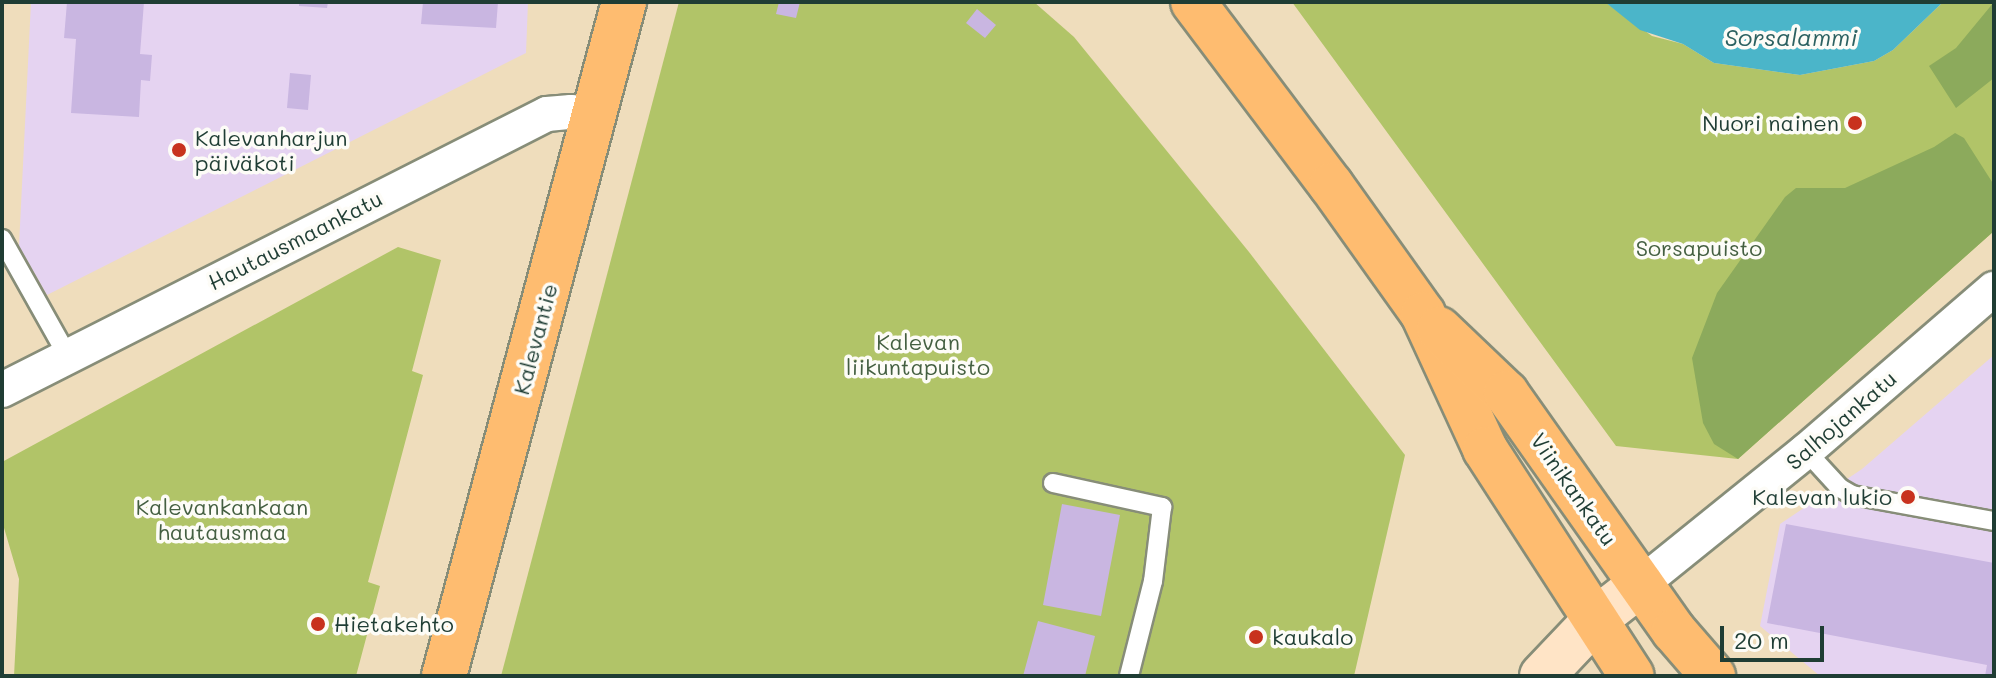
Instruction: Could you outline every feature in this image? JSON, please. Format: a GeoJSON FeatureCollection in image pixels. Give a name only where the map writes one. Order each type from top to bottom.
{"type":"FeatureCollection","features":[{"type":"Feature","properties":{"kind":"main road","name":"Kalevantie"},"geometry":{"type":"LineString","coordinates":[[444,676],[624,2]]}},
{"type":"Feature","properties":{"kind":"main road","name":"Viinikankatu"},"geometry":{"type":"LineString","coordinates":[[1193,2],[1331,185],[1423,314],[1485,449],[1632,676]]}},
{"type":"Feature","properties":{"kind":"main road","name":"Viinikankatu"},"geometry":{"type":"LineString","coordinates":[[1423,314],[1506,393],[1674,631],[1713,676]]}},
{"type":"Feature","properties":{"kind":"street","name":"Hautausmaankatu"},"geometry":{"type":"LineString","coordinates":[[2,390],[547,114],[571,112],[593,116]]}},
{"type":"Feature","properties":{"kind":"street","name":"Salhojankatu"},"geometry":{"type":"LineString","coordinates":[[1542,676],[1596,619],[1806,451],[1994,289]]}},
{"type":"Feature","properties":{"kind":"lane"},"geometry":{"type":"LineString","coordinates":[[2,239],[67,355]]}},
{"type":"Feature","properties":{"kind":"lane"},"geometry":{"type":"LineString","coordinates":[[1806,451],[1840,488],[1852,495],[1994,521]]}},
{"type":"Feature","properties":{"kind":"lane"},"geometry":{"type":"LineString","coordinates":[[1053,483],[1162,507],[1153,581],[1129,676]]}},
{"type":"Feature","properties":{"kind":"shaded area","name":"Kalevanharjun päiväkoti"},"geometry":{"type":"Polygon","coordinates":[[[31,2],[528,2],[526,53],[47,295],[19,246],[31,2]]]}},
{"type":"Feature","properties":{"kind":"shaded area","name":"Kalevan lukio"},"geometry":{"type":"Polygon","coordinates":[[[1994,355],[1994,676],[1820,676],[1760,626],[1780,524],[1862,469],[1994,355]]]}},
{"type":"Feature","properties":{"kind":"green space","name":"Kalevan liikuntapuisto"},"geometry":{"type":"Polygon","coordinates":[[[679,2],[1034,2],[1074,37],[1249,252],[1405,455],[1354,676],[501,676],[679,2]]]}},
{"type":"Feature","properties":{"kind":"green space","name":"Sorsapuisto"},"geometry":{"type":"Polygon","coordinates":[[[1292,2],[1605,2],[1652,36],[1683,44],[1714,63],[1800,75],[1874,61],[1893,50],[1943,2],[1994,2],[1994,231],[1738,459],[1616,446],[1292,2]]]}},
{"type":"Feature","properties":{"kind":"green space"},"geometry":{"type":"Polygon","coordinates":[[[1994,2],[1994,78],[1956,108],[1929,66],[1956,48],[1994,2]]]}},
{"type":"Feature","properties":{"kind":"green space"},"geometry":{"type":"Polygon","coordinates":[[[1955,133],[1964,138],[1994,185],[1994,231],[1738,459],[1714,444],[1703,423],[1692,358],[1717,293],[1785,197],[1796,188],[1845,188],[1934,147],[1955,133]]]}},
{"type":"Feature","properties":{"kind":"green space","name":"Kalevankankaan hautausmaa"},"geometry":{"type":"Polygon","coordinates":[[[398,247],[441,260],[412,371],[423,375],[368,582],[380,586],[356,676],[14,676],[19,579],[2,521],[2,462],[398,247]]]}},
{"type":"Feature","properties":{"kind":"water","name":"Sorsalammi"},"geometry":{"type":"Polygon","coordinates":[[[1605,2],[1943,2],[1893,50],[1874,61],[1800,75],[1714,63],[1683,44],[1640,30],[1605,2]]]}},
{"type":"Feature","properties":{"kind":"building"},"geometry":{"type":"Polygon","coordinates":[[[67,2],[144,2],[140,54],[152,55],[150,81],[141,80],[139,117],[71,113],[76,39],[64,38],[67,2]]]}},
{"type":"Feature","properties":{"kind":"building"},"geometry":{"type":"Polygon","coordinates":[[[299,2],[328,2],[327,8],[299,6],[299,2]]]}},
{"type":"Feature","properties":{"kind":"building"},"geometry":{"type":"Polygon","coordinates":[[[423,2],[498,2],[496,28],[421,24],[423,2]]]}},
{"type":"Feature","properties":{"kind":"building"},"geometry":{"type":"Polygon","coordinates":[[[779,2],[800,2],[796,18],[776,14],[779,2]]]}},
{"type":"Feature","properties":{"kind":"building"},"geometry":{"type":"Polygon","coordinates":[[[977,9],[996,25],[985,38],[966,23],[977,9]]]}},
{"type":"Feature","properties":{"kind":"building"},"geometry":{"type":"Polygon","coordinates":[[[290,73],[311,75],[308,110],[287,108],[290,73]]]}},
{"type":"Feature","properties":{"kind":"building"},"geometry":{"type":"Polygon","coordinates":[[[1062,504],[1120,515],[1101,616],[1043,605],[1062,504]]]}},
{"type":"Feature","properties":{"kind":"building"},"geometry":{"type":"Polygon","coordinates":[[[1786,524],[1994,563],[1994,676],[1985,676],[1987,665],[1767,623],[1786,524]]]}},
{"type":"Feature","properties":{"kind":"building"},"geometry":{"type":"Polygon","coordinates":[[[1038,621],[1095,636],[1085,676],[1023,676],[1038,621]]]}},
{"type":"Feature","properties":{"kind":"place","name":"Nuori nainen"},"geometry":{"type":"Point","coordinates":[1855,123]}},
{"type":"Feature","properties":{"kind":"place","name":"Kalevanharjun päiväkoti"},"geometry":{"type":"Point","coordinates":[179,150]}},
{"type":"Feature","properties":{"kind":"place","name":"Kalevan lukio"},"geometry":{"type":"Point","coordinates":[1908,497]}},
{"type":"Feature","properties":{"kind":"place","name":"Hietakehto"},"geometry":{"type":"Point","coordinates":[318,624]}},
{"type":"Feature","properties":{"kind":"place","name":"kaukalo"},"geometry":{"type":"Point","coordinates":[1256,637]}}]}
